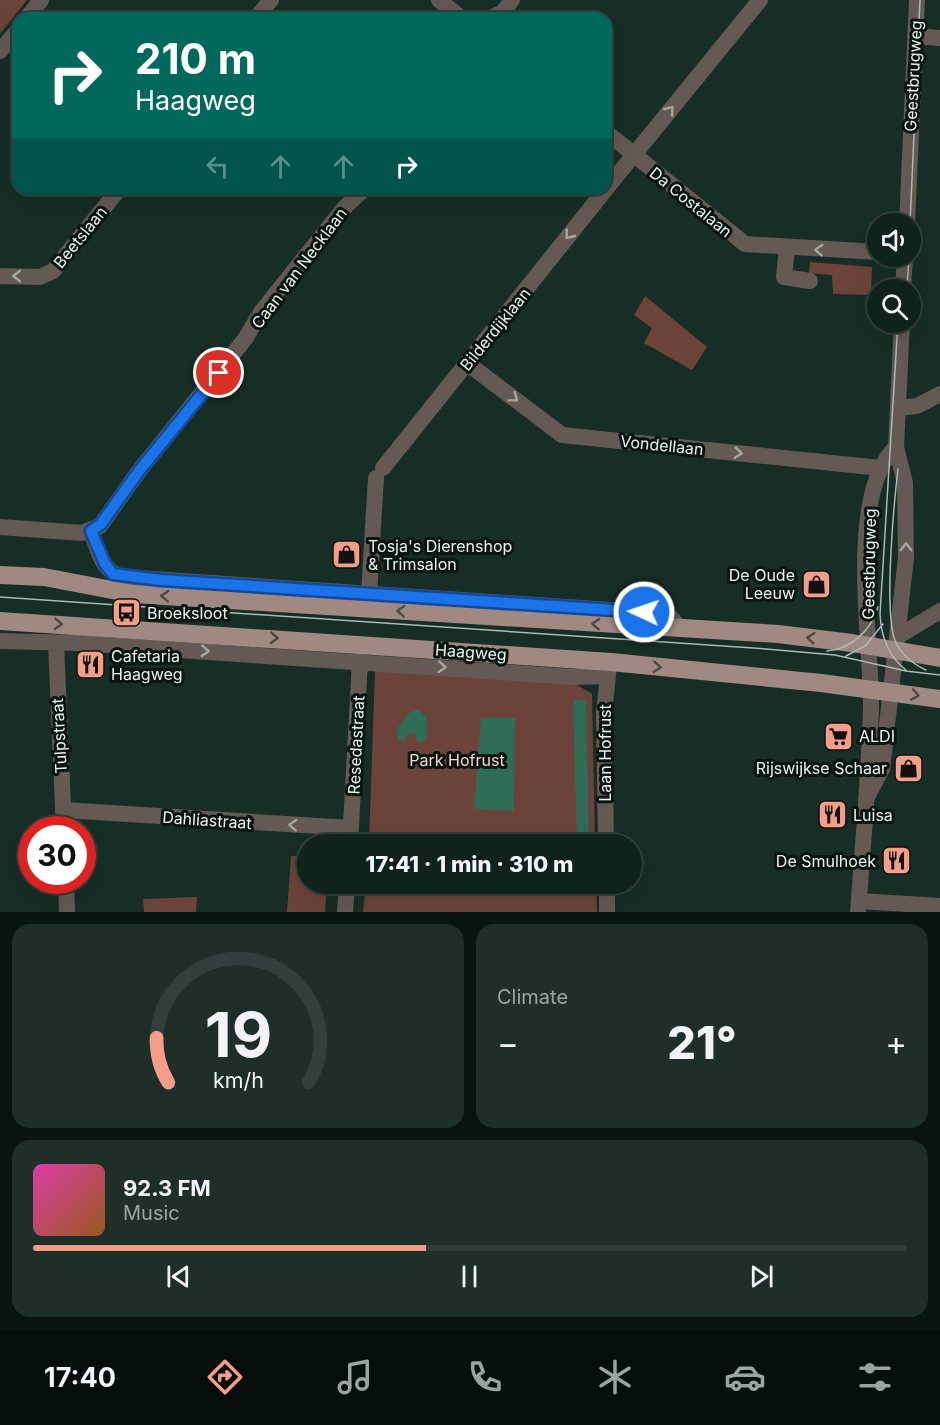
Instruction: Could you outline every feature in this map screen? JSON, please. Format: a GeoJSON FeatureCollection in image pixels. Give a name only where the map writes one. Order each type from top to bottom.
{"type":"FeatureCollection","features":[{"type":"Feature","properties":{"kind":"main road"},"geometry":{"type":"LineString","coordinates":[[0,574],[44,577],[133,594],[778,634],[869,647],[896,644],[940,658]]}},
{"type":"Feature","properties":{"kind":"main road","name":"Haagweg"},"geometry":{"type":"LineString","coordinates":[[0,621],[871,689],[940,699]]}},
{"type":"Feature","properties":{"kind":"street"},"geometry":{"type":"LineString","coordinates":[[32,12],[41,0]]}},
{"type":"Feature","properties":{"kind":"street"},"geometry":{"type":"LineString","coordinates":[[261,12],[271,0]]}},
{"type":"Feature","properties":{"kind":"street"},"geometry":{"type":"LineString","coordinates":[[439,0],[455,12]]}},
{"type":"Feature","properties":{"kind":"street","name":"Bilderdijklaan"},"geometry":{"type":"LineString","coordinates":[[612,181],[760,0]]}},
{"type":"Feature","properties":{"kind":"street","name":"Geestbrugweg"},"geometry":{"type":"LineString","coordinates":[[907,213],[916,0]]}},
{"type":"Feature","properties":{"kind":"street"},"geometry":{"type":"LineString","coordinates":[[915,36],[940,38]]}},
{"type":"Feature","properties":{"kind":"street"},"geometry":{"type":"LineString","coordinates":[[0,51],[12,37]]}},
{"type":"Feature","properties":{"kind":"street","name":"Da Costalaan"},"geometry":{"type":"LineString","coordinates":[[612,137],[738,240],[751,246],[867,252]]}},
{"type":"Feature","properties":{"kind":"street","name":"Beetslaan"},"geometry":{"type":"LineString","coordinates":[[0,276],[40,276],[54,271],[114,195]]}},
{"type":"Feature","properties":{"kind":"street","name":"Caan van Necklaan"},"geometry":{"type":"LineString","coordinates":[[91,531],[101,524],[139,471],[245,339],[262,311],[345,207],[358,195]]}},
{"type":"Feature","properties":{"kind":"street","name":"Bilderdijklaan"},"geometry":{"type":"LineString","coordinates":[[369,594],[380,473],[601,195]]}},
{"type":"Feature","properties":{"kind":"street"},"geometry":{"type":"LineString","coordinates":[[787,248],[784,277],[810,281]]}},
{"type":"Feature","properties":{"kind":"street","name":"Geestbrugweg"},"geometry":{"type":"LineString","coordinates":[[867,797],[882,769],[906,558],[905,483],[896,447],[901,333]]}},
{"type":"Feature","properties":{"kind":"street","name":"Vondellaan"},"geometry":{"type":"LineString","coordinates":[[467,363],[562,435],[881,468]]}},
{"type":"Feature","properties":{"kind":"street"},"geometry":{"type":"LineString","coordinates":[[898,408],[917,406],[940,394]]}},
{"type":"Feature","properties":{"kind":"street","name":"Geestbrugweg"},"geometry":{"type":"LineString","coordinates":[[859,907],[867,797],[866,773],[871,689],[865,604],[868,511],[881,468],[896,447]]}},
{"type":"Feature","properties":{"kind":"street"},"geometry":{"type":"LineString","coordinates":[[0,527],[69,533],[91,531],[106,567],[119,576],[668,614],[681,629]]}},
{"type":"Feature","properties":{"kind":"street"},"geometry":{"type":"LineString","coordinates":[[896,644],[940,610]]}},
{"type":"Feature","properties":{"kind":"street","name":"Haagweg"},"geometry":{"type":"LineString","coordinates":[[0,641],[360,661],[572,677],[609,669]]}},
{"type":"Feature","properties":{"kind":"street","name":"Tulpstraat"},"geometry":{"type":"LineString","coordinates":[[56,643],[58,742],[63,816]]}},
{"type":"Feature","properties":{"kind":"street","name":"Resedastraat"},"geometry":{"type":"LineString","coordinates":[[351,834],[360,661]]}},
{"type":"Feature","properties":{"kind":"street","name":"Laan Hofrust"},"geometry":{"type":"LineString","coordinates":[[606,834],[604,713],[609,669]]}},
{"type":"Feature","properties":{"kind":"street","name":"Dahliastraat"},"geometry":{"type":"LineString","coordinates":[[63,810],[329,834]]}},
{"type":"Feature","properties":{"kind":"street"},"geometry":{"type":"LineString","coordinates":[[66,894],[67,912]]}},
{"type":"Feature","properties":{"kind":"street"},"geometry":{"type":"LineString","coordinates":[[345,912],[346,894]]}},
{"type":"Feature","properties":{"kind":"street"},"geometry":{"type":"LineString","coordinates":[[607,894],[607,912]]}},
{"type":"Feature","properties":{"kind":"street"},"geometry":{"type":"LineString","coordinates":[[859,907],[940,906]]}},
{"type":"Feature","properties":{"kind":"green space"},"geometry":{"type":"Polygon","coordinates":[[[0,0],[27,0],[17,12],[12,12],[12,19],[0,34],[0,0]]]}},
{"type":"Feature","properties":{"kind":"green space"},"geometry":{"type":"Polygon","coordinates":[[[810,262],[872,267],[872,279],[867,279],[867,295],[833,294],[832,275],[809,273],[810,262]]]}},
{"type":"Feature","properties":{"kind":"green space"},"geometry":{"type":"Polygon","coordinates":[[[645,296],[707,347],[692,370],[644,343],[652,328],[634,315],[645,296]]]}},
{"type":"Feature","properties":{"kind":"green space","name":"Park Hofrust"},"geometry":{"type":"Polygon","coordinates":[[[375,670],[572,682],[592,694],[595,834],[369,834],[375,670]]]}},
{"type":"Feature","properties":{"kind":"green space"},"geometry":{"type":"Polygon","coordinates":[[[291,856],[297,856],[297,894],[326,894],[325,912],[287,912],[291,856]]]}},
{"type":"Feature","properties":{"kind":"green space"},"geometry":{"type":"Polygon","coordinates":[[[365,894],[596,894],[597,912],[363,912],[365,894]]]}},
{"type":"Feature","properties":{"kind":"green space"},"geometry":{"type":"Polygon","coordinates":[[[197,897],[196,912],[144,912],[143,899],[197,897]]]}},
{"type":"Feature","properties":{"kind":"shaded area"},"geometry":{"type":"Polygon","coordinates":[[[573,700],[586,700],[589,834],[577,834],[573,700]]]}},
{"type":"Feature","properties":{"kind":"shaded area"},"geometry":{"type":"Polygon","coordinates":[[[419,710],[427,718],[427,739],[418,743],[415,734],[408,733],[404,742],[399,739],[396,730],[411,711],[419,710]]]}},
{"type":"Feature","properties":{"kind":"shaded area"},"geometry":{"type":"Polygon","coordinates":[[[481,718],[515,718],[514,811],[474,809],[481,718]]]}},
{"type":"Feature","properties":{"kind":"tram line"},"geometry":{"type":"LineString","coordinates":[[910,213],[920,0]]}},
{"type":"Feature","properties":{"kind":"tram line"},"geometry":{"type":"LineString","coordinates":[[908,267],[908,279]]}},
{"type":"Feature","properties":{"kind":"tram line"},"geometry":{"type":"LineString","coordinates":[[897,333],[880,614],[882,630],[890,652],[906,670]]}},
{"type":"Feature","properties":{"kind":"tram line"},"geometry":{"type":"LineString","coordinates":[[898,469],[890,585],[892,629],[901,651],[912,662],[926,670]]}},
{"type":"Feature","properties":{"kind":"tram line"},"geometry":{"type":"LineString","coordinates":[[0,597],[766,649],[835,655],[906,671],[940,675]]}},
{"type":"Feature","properties":{"kind":"tram line"},"geometry":{"type":"LineString","coordinates":[[827,651],[845,647],[859,637],[871,623],[878,607]]}},
{"type":"Feature","properties":{"kind":"tram line"},"geometry":{"type":"LineString","coordinates":[[846,656],[865,646],[883,624]]}},
{"type":"Feature","properties":{"kind":"place","name":"Tosja's Dierenshop & Trimsalon"},"geometry":{"type":"Point","coordinates":[347,555]}},
{"type":"Feature","properties":{"kind":"place","name":"De Oude Leeuw"},"geometry":{"type":"Point","coordinates":[816,584]}},
{"type":"Feature","properties":{"kind":"place","name":"Broeksloot"},"geometry":{"type":"Point","coordinates":[126,613]}},
{"type":"Feature","properties":{"kind":"place","name":"Cafetaria Haagweg"},"geometry":{"type":"Point","coordinates":[90,665]}},
{"type":"Feature","properties":{"kind":"place","name":"ALDI"},"geometry":{"type":"Point","coordinates":[838,736]}},
{"type":"Feature","properties":{"kind":"place","name":"Rijswijkse Schaar"},"geometry":{"type":"Point","coordinates":[908,768]}},
{"type":"Feature","properties":{"kind":"place","name":"Luisa"},"geometry":{"type":"Point","coordinates":[832,815]}},
{"type":"Feature","properties":{"kind":"place","name":"De Smulhoek"},"geometry":{"type":"Point","coordinates":[897,861]}},
{"type":"Feature","properties":{"kind":"route"},"geometry":{"type":"LineString","coordinates":[[219,373],[139,471],[101,524],[91,531],[105,564],[116,576],[644,612]]}}]}
